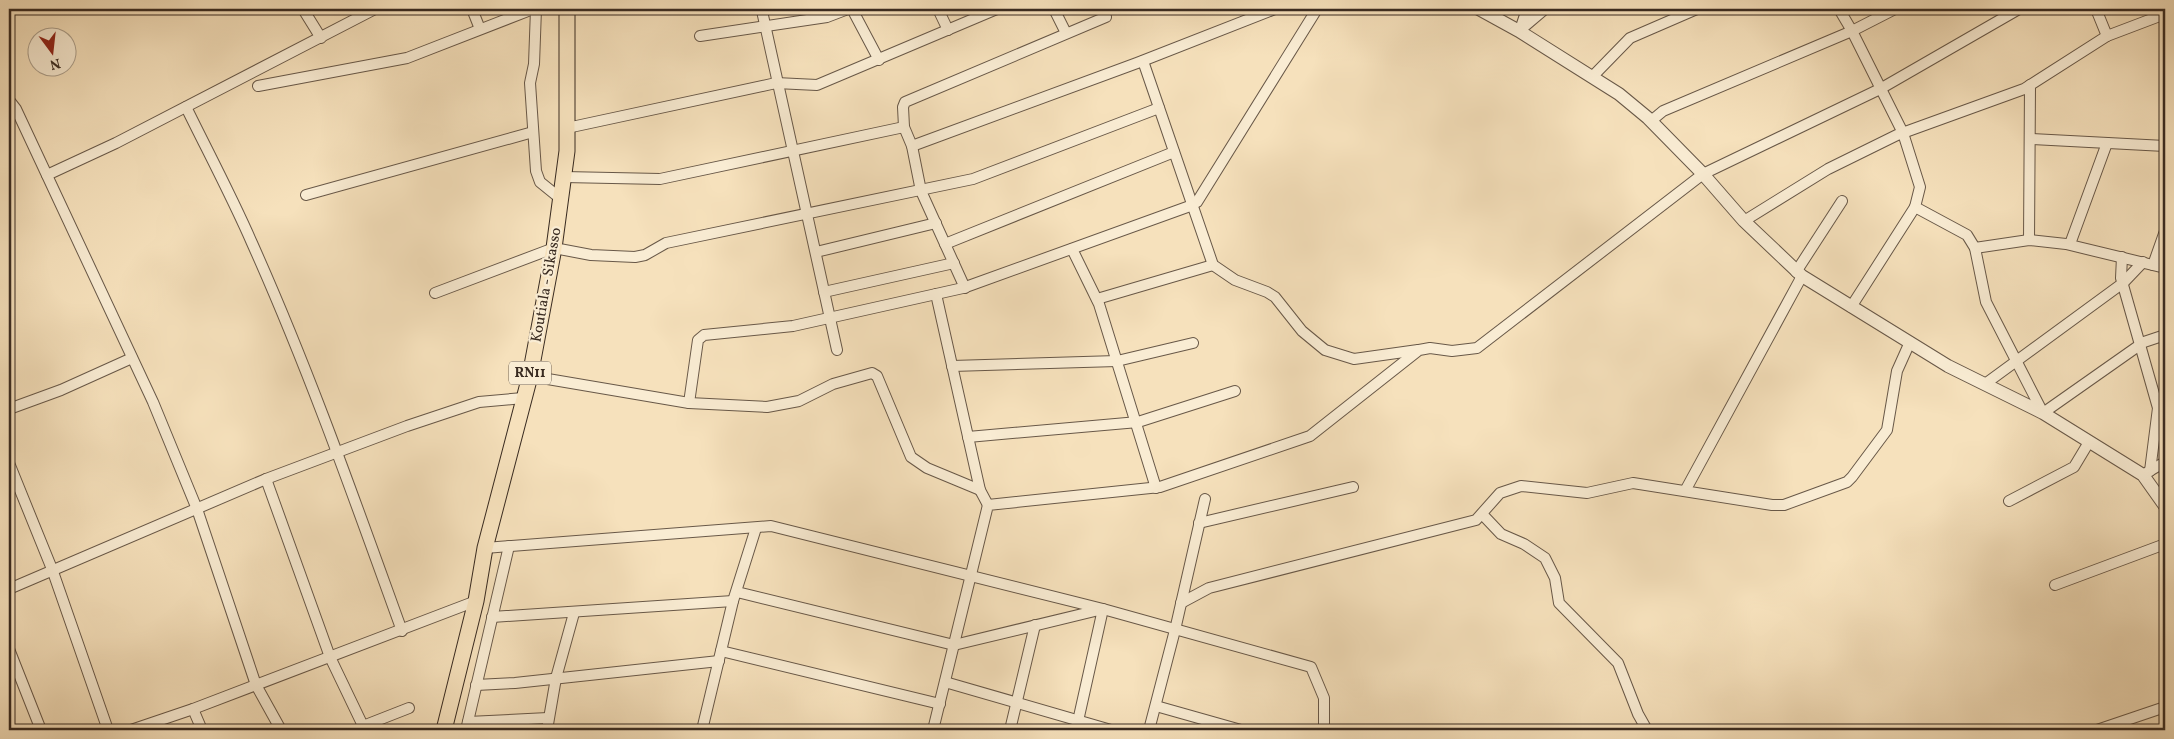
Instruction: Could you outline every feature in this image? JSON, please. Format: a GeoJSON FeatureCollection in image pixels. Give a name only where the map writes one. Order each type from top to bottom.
{"type":"FeatureCollection","features":[{"type":"Feature","properties":{"kind":"main road","name":"Koutiala - Sikasso"},"geometry":{"type":"LineString","coordinates":[[444,730],[476,601],[485,548],[530,376],[554,248],[564,176],[567,128],[566,9]]}},
{"type":"Feature","properties":{"kind":"street"},"geometry":{"type":"LineString","coordinates":[[303,9],[321,38]]}},
{"type":"Feature","properties":{"kind":"street"},"geometry":{"type":"LineString","coordinates":[[47,175],[92,155],[375,9]]}},
{"type":"Feature","properties":{"kind":"street"},"geometry":{"type":"LineString","coordinates":[[472,9],[480,29]]}},
{"type":"Feature","properties":{"kind":"street"},"geometry":{"type":"LineString","coordinates":[[258,86],[407,58],[534,9],[534,64],[530,83],[536,170],[539,180],[561,199]]}},
{"type":"Feature","properties":{"kind":"street"},"geometry":{"type":"LineString","coordinates":[[700,36],[827,17],[850,9],[879,60]]}},
{"type":"Feature","properties":{"kind":"street"},"geometry":{"type":"LineString","coordinates":[[938,9],[948,30]]}},
{"type":"Feature","properties":{"kind":"street"},"geometry":{"type":"LineString","coordinates":[[567,128],[778,83],[818,85],[997,9]]}},
{"type":"Feature","properties":{"kind":"street"},"geometry":{"type":"LineString","coordinates":[[1054,9],[1066,33]]}},
{"type":"Feature","properties":{"kind":"street"},"geometry":{"type":"LineString","coordinates":[[912,146],[1143,61],[1276,9]]}},
{"type":"Feature","properties":{"kind":"street"},"geometry":{"type":"LineString","coordinates":[[689,402],[698,340],[704,336],[793,326],[965,288],[1197,202],[1317,9]]}},
{"type":"Feature","properties":{"kind":"street"},"geometry":{"type":"LineString","coordinates":[[1479,9],[1519,31],[1619,94],[1651,121],[1703,174],[1744,221],[1799,274],[1948,366],[2043,413],[2089,442],[2147,473],[2165,506]]}},
{"type":"Feature","properties":{"kind":"street"},"geometry":{"type":"LineString","coordinates":[[1519,31],[1527,9]]}},
{"type":"Feature","properties":{"kind":"street"},"geometry":{"type":"LineString","coordinates":[[1519,31],[1545,9]]}},
{"type":"Feature","properties":{"kind":"street"},"geometry":{"type":"LineString","coordinates":[[1592,77],[1630,38],[1697,9]]}},
{"type":"Feature","properties":{"kind":"street"},"geometry":{"type":"LineString","coordinates":[[1839,9],[1903,133],[1920,187],[1915,207],[1852,307]]}},
{"type":"Feature","properties":{"kind":"street"},"geometry":{"type":"LineString","coordinates":[[1651,121],[1663,111],[1852,31],[1895,9]]}},
{"type":"Feature","properties":{"kind":"street"},"geometry":{"type":"LineString","coordinates":[[1143,61],[1213,265],[1235,280],[1268,292],[1275,297],[1302,331],[1325,350],[1354,359],[1365,359],[1430,348],[1452,351],[1477,348],[1703,174],[1880,89],[2019,9]]}},
{"type":"Feature","properties":{"kind":"street"},"geometry":{"type":"LineString","coordinates":[[2096,9],[2107,36]]}},
{"type":"Feature","properties":{"kind":"street"},"geometry":{"type":"LineString","coordinates":[[762,11],[837,350]]}},
{"type":"Feature","properties":{"kind":"street"},"geometry":{"type":"LineString","coordinates":[[1744,221],[1828,169],[1903,133],[2030,85],[2107,36],[2165,14]]}},
{"type":"Feature","properties":{"kind":"street"},"geometry":{"type":"LineString","coordinates":[[965,288],[921,191],[912,146],[904,127],[903,107],[905,102],[1106,17]]}},
{"type":"Feature","properties":{"kind":"street"},"geometry":{"type":"LineString","coordinates":[[2029,240],[2030,85]]}},
{"type":"Feature","properties":{"kind":"street"},"geometry":{"type":"LineString","coordinates":[[9,100],[16,109],[153,402],[197,509],[256,685],[281,730]]}},
{"type":"Feature","properties":{"kind":"street"},"geometry":{"type":"LineString","coordinates":[[186,107],[251,242],[337,453],[402,631]]}},
{"type":"Feature","properties":{"kind":"street"},"geometry":{"type":"LineString","coordinates":[[435,294],[554,248],[591,255],[635,258],[645,255],[666,243],[972,179],[1159,108]]}},
{"type":"Feature","properties":{"kind":"street"},"geometry":{"type":"LineString","coordinates":[[564,176],[660,179],[904,127]]}},
{"type":"Feature","properties":{"kind":"street"},"geometry":{"type":"LineString","coordinates":[[306,195],[533,132]]}},
{"type":"Feature","properties":{"kind":"street"},"geometry":{"type":"LineString","coordinates":[[2030,139],[2165,146]]}},
{"type":"Feature","properties":{"kind":"street"},"geometry":{"type":"LineString","coordinates":[[2070,244],[2106,143]]}},
{"type":"Feature","properties":{"kind":"street"},"geometry":{"type":"LineString","coordinates":[[945,244],[1174,152]]}},
{"type":"Feature","properties":{"kind":"street"},"geometry":{"type":"LineString","coordinates":[[1685,491],[1799,274],[1842,201]]}},
{"type":"Feature","properties":{"kind":"street"},"geometry":{"type":"LineString","coordinates":[[1915,207],[1968,235],[1975,248],[1986,302],[2043,413]]}},
{"type":"Feature","properties":{"kind":"street"},"geometry":{"type":"LineString","coordinates":[[816,252],[936,223]]}},
{"type":"Feature","properties":{"kind":"street"},"geometry":{"type":"LineString","coordinates":[[1985,384],[2148,263],[2165,231]]}},
{"type":"Feature","properties":{"kind":"street"},"geometry":{"type":"LineString","coordinates":[[1975,248],[2029,240],[2070,244],[2165,268]]}},
{"type":"Feature","properties":{"kind":"street"},"geometry":{"type":"LineString","coordinates":[[1072,249],[1097,299],[1156,488]]}},
{"type":"Feature","properties":{"kind":"street"},"geometry":{"type":"LineString","coordinates":[[2122,257],[2123,283],[2158,408],[2147,473]]}},
{"type":"Feature","properties":{"kind":"street"},"geometry":{"type":"LineString","coordinates":[[824,292],[954,263]]}},
{"type":"Feature","properties":{"kind":"street"},"geometry":{"type":"LineString","coordinates":[[1097,299],[1213,265]]}},
{"type":"Feature","properties":{"kind":"street"},"geometry":{"type":"LineString","coordinates":[[934,730],[988,505],[980,490],[936,294]]}},
{"type":"Feature","properties":{"kind":"street"},"geometry":{"type":"LineString","coordinates":[[2043,413],[2140,345],[2165,335]]}},
{"type":"Feature","properties":{"kind":"street"},"geometry":{"type":"LineString","coordinates":[[1182,603],[1209,588],[1476,520],[1500,493],[1521,486],[1586,492],[1633,483],[1772,505],[1784,505],[1847,482],[1887,430],[1897,371],[1910,342]]}},
{"type":"Feature","properties":{"kind":"street"},"geometry":{"type":"LineString","coordinates":[[952,366],[1117,361],[1193,343]]}},
{"type":"Feature","properties":{"kind":"street"},"geometry":{"type":"LineString","coordinates":[[988,505],[1156,488],[1310,436],[1419,350]]}},
{"type":"Feature","properties":{"kind":"street"},"geometry":{"type":"LineString","coordinates":[[9,409],[61,390],[132,358]]}},
{"type":"Feature","properties":{"kind":"street"},"geometry":{"type":"LineString","coordinates":[[530,376],[689,402],[767,407],[799,401],[833,384],[872,373],[877,376],[911,457],[927,468],[980,490]]}},
{"type":"Feature","properties":{"kind":"street"},"geometry":{"type":"LineString","coordinates":[[968,437],[1136,422],[1234,391]]}},
{"type":"Feature","properties":{"kind":"street"},"geometry":{"type":"LineString","coordinates":[[9,589],[266,479],[407,426],[479,402],[523,398]]}},
{"type":"Feature","properties":{"kind":"street"},"geometry":{"type":"LineString","coordinates":[[2009,501],[2074,468],[2089,442]]}},
{"type":"Feature","properties":{"kind":"street"},"geometry":{"type":"LineString","coordinates":[[2147,473],[2165,462]]}},
{"type":"Feature","properties":{"kind":"street"},"geometry":{"type":"LineString","coordinates":[[9,463],[52,569],[108,730]]}},
{"type":"Feature","properties":{"kind":"street"},"geometry":{"type":"LineString","coordinates":[[266,479],[330,657],[364,728],[409,708]]}},
{"type":"Feature","properties":{"kind":"street"},"geometry":{"type":"LineString","coordinates":[[1199,523],[1353,487]]}},
{"type":"Feature","properties":{"kind":"street"},"geometry":{"type":"LineString","coordinates":[[1149,730],[1182,603],[1205,499]]}},
{"type":"Feature","properties":{"kind":"street"},"geometry":{"type":"LineString","coordinates":[[1482,514],[1502,534],[1524,544],[1545,558],[1555,578],[1558,603],[1618,663],[1638,714],[1647,730]]}},
{"type":"Feature","properties":{"kind":"street"},"geometry":{"type":"LineString","coordinates":[[485,548],[770,526],[1102,608],[1311,667],[1324,698],[1324,730]]}},
{"type":"Feature","properties":{"kind":"street"},"geometry":{"type":"LineString","coordinates":[[702,730],[735,597],[756,528]]}},
{"type":"Feature","properties":{"kind":"street"},"geometry":{"type":"LineString","coordinates":[[2055,585],[2165,544]]}},
{"type":"Feature","properties":{"kind":"street"},"geometry":{"type":"LineString","coordinates":[[509,546],[467,726],[548,718]]}},
{"type":"Feature","properties":{"kind":"street"},"geometry":{"type":"LineString","coordinates":[[492,617],[574,613],[735,597],[954,645],[1102,608]]}},
{"type":"Feature","properties":{"kind":"street"},"geometry":{"type":"LineString","coordinates":[[131,730],[193,710],[476,601]]}},
{"type":"Feature","properties":{"kind":"street"},"geometry":{"type":"LineString","coordinates":[[1077,725],[1102,608]]}},
{"type":"Feature","properties":{"kind":"street"},"geometry":{"type":"LineString","coordinates":[[547,730],[556,678],[574,613]]}},
{"type":"Feature","properties":{"kind":"street"},"geometry":{"type":"LineString","coordinates":[[1010,730],[1035,625]]}},
{"type":"Feature","properties":{"kind":"street"},"geometry":{"type":"LineString","coordinates":[[9,649],[41,730]]}},
{"type":"Feature","properties":{"kind":"street"},"geometry":{"type":"LineString","coordinates":[[476,685],[556,678],[720,656],[940,704]]}},
{"type":"Feature","properties":{"kind":"street"},"geometry":{"type":"LineString","coordinates":[[945,682],[1017,702],[1077,725],[1112,730]]}},
{"type":"Feature","properties":{"kind":"street"},"geometry":{"type":"LineString","coordinates":[[1156,706],[1242,730]]}},
{"type":"Feature","properties":{"kind":"street"},"geometry":{"type":"LineString","coordinates":[[2097,730],[2165,707]]}},
{"type":"Feature","properties":{"kind":"street"},"geometry":{"type":"LineString","coordinates":[[193,710],[202,730]]}}]}
